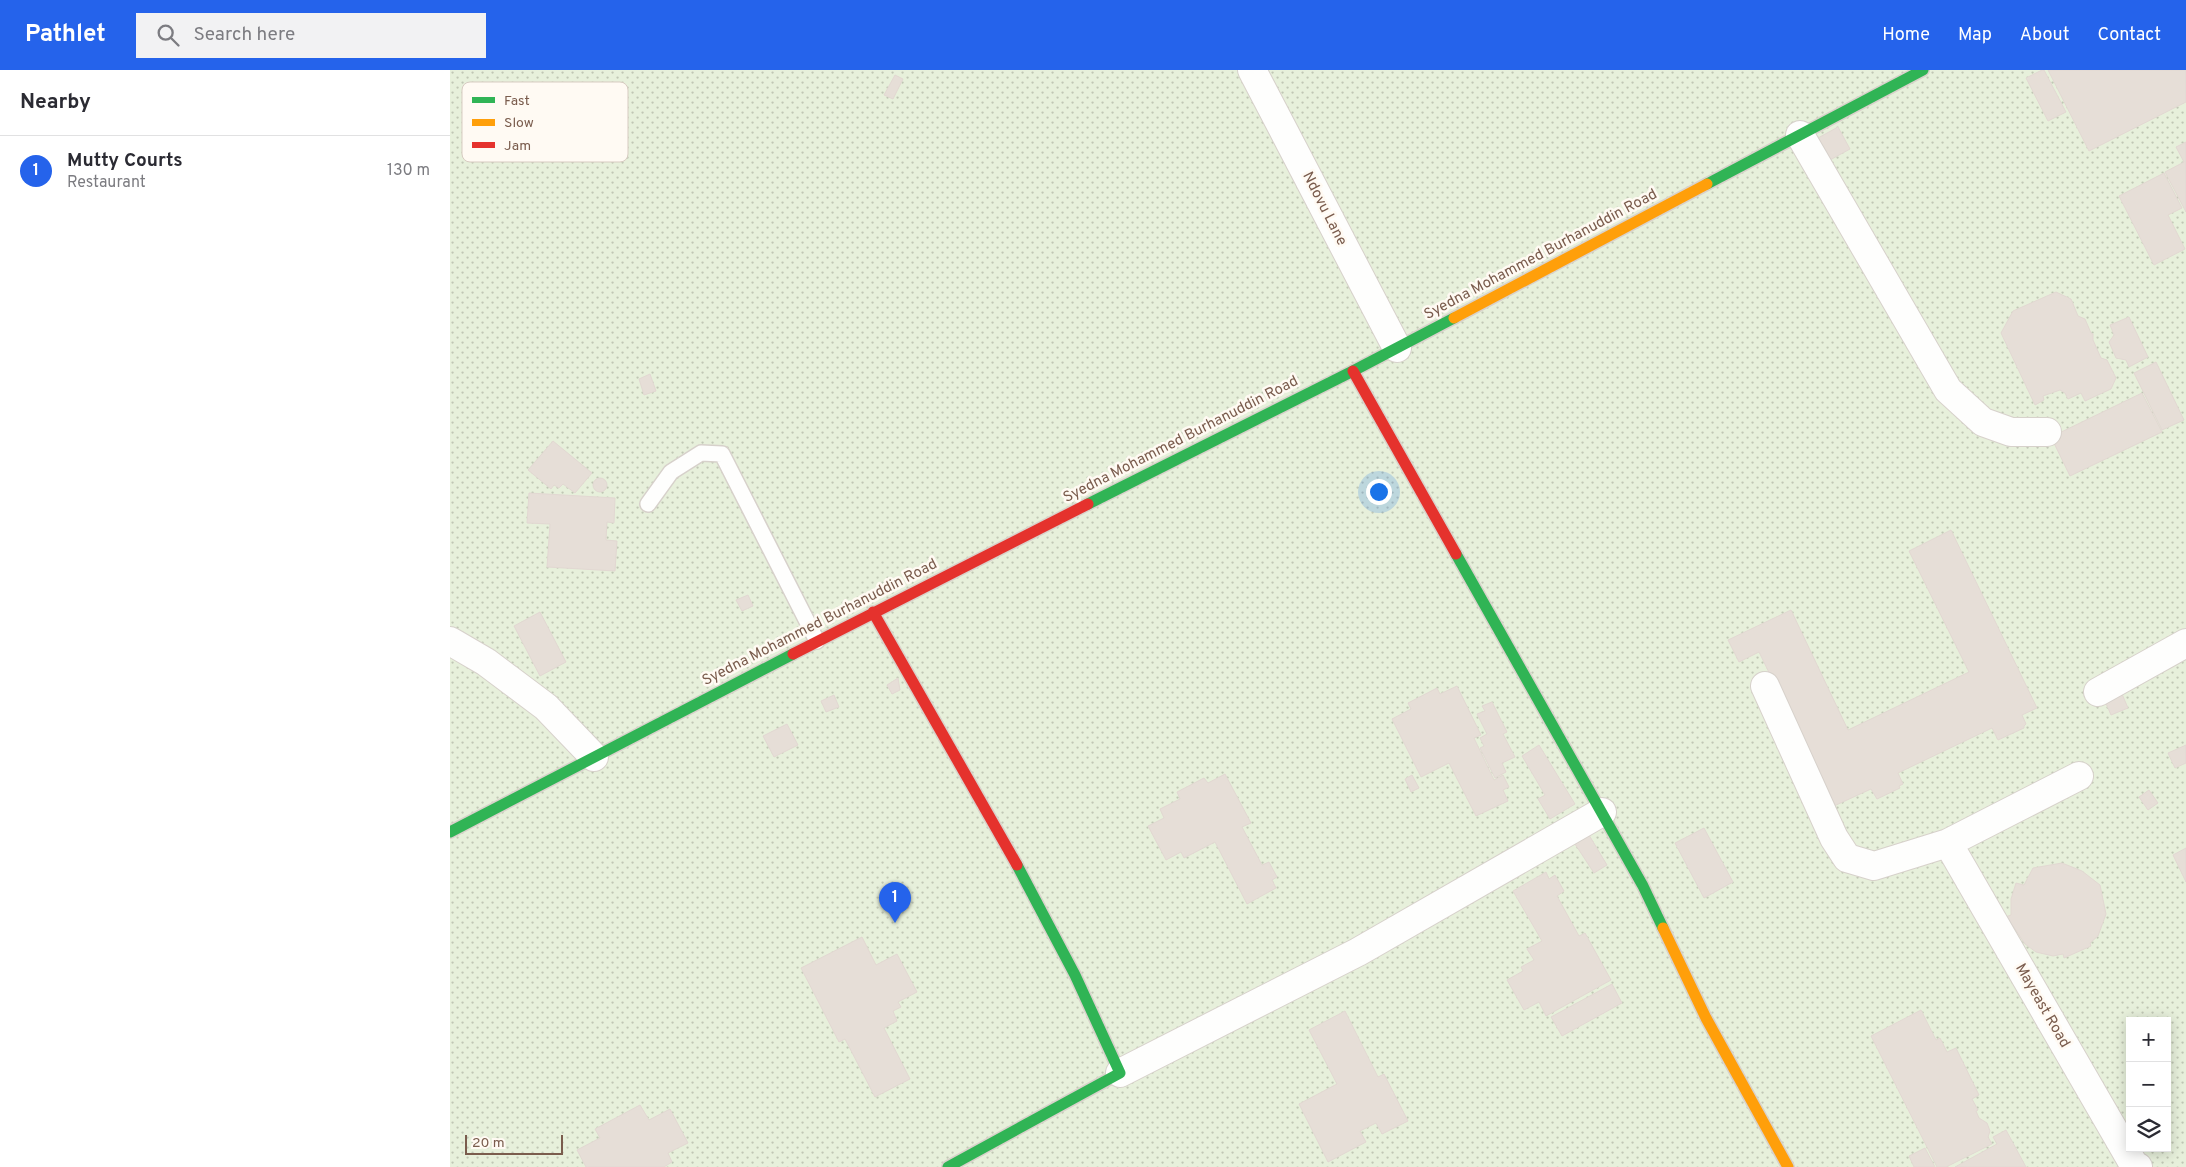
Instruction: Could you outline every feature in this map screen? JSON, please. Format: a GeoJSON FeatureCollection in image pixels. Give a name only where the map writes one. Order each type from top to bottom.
{"type":"FeatureCollection","features":[{"type":"Feature","properties":{"kind":"street","name":"Ndovu Lane"},"geometry":{"type":"LineString","coordinates":[[1252,70],[1397,348]]}},
{"type":"Feature","properties":{"kind":"street","name":"Syedna Mohammed Burhanuddin Road"},"geometry":{"type":"LineString","coordinates":[[450,832],[874,612],[1353,372],[1923,70]]}},
{"type":"Feature","properties":{"kind":"street"},"geometry":{"type":"LineString","coordinates":[[1800,135],[1948,390],[1983,422],[2011,432],[2047,432]]}},
{"type":"Feature","properties":{"kind":"street"},"geometry":{"type":"LineString","coordinates":[[1353,372],[1643,886],[1706,1018],[1788,1167]]}},
{"type":"Feature","properties":{"kind":"street"},"geometry":{"type":"LineString","coordinates":[[874,612],[1000,834],[1061,948],[1120,1073]]}},
{"type":"Feature","properties":{"kind":"street"},"geometry":{"type":"LineString","coordinates":[[450,641],[486,662],[546,707],[594,757]]}},
{"type":"Feature","properties":{"kind":"street"},"geometry":{"type":"LineString","coordinates":[[2098,692],[2186,643]]}},
{"type":"Feature","properties":{"kind":"street"},"geometry":{"type":"LineString","coordinates":[[1765,686],[1834,838],[1847,858],[1874,866],[1948,843],[2079,776]]}},
{"type":"Feature","properties":{"kind":"street"},"geometry":{"type":"LineString","coordinates":[[948,1167],[1120,1073],[1358,952],[1602,812]]}},
{"type":"Feature","properties":{"kind":"street","name":"Mayeast Road"},"geometry":{"type":"LineString","coordinates":[[1948,843],[2134,1165],[2138,1167]]}},
{"type":"Feature","properties":{"kind":"lane"},"geometry":{"type":"LineString","coordinates":[[648,504],[671,472],[701,453],[722,454],[818,641]]}},
{"type":"Feature","properties":{"kind":"green space"},"geometry":{"type":"Polygon","coordinates":[[[450,70],[2186,70],[2186,1167],[450,1167],[450,70]]]}},
{"type":"Feature","properties":{"kind":"building"},"geometry":{"type":"Polygon","coordinates":[[[2044,70],[2066,112],[2048,121],[2026,78],[2044,70]]]}},
{"type":"Feature","properties":{"kind":"building"},"geometry":{"type":"Polygon","coordinates":[[[2048,70],[2186,70],[2186,102],[2089,151],[2048,70]]]}},
{"type":"Feature","properties":{"kind":"building"},"geometry":{"type":"Polygon","coordinates":[[[895,75],[903,79],[893,99],[884,95],[895,75]]]}},
{"type":"Feature","properties":{"kind":"building"},"geometry":{"type":"Polygon","coordinates":[[[1838,127],[1850,149],[1830,160],[1818,138],[1838,127]]]}},
{"type":"Feature","properties":{"kind":"building"},"geometry":{"type":"Polygon","coordinates":[[[2186,142],[2186,212],[2165,172],[2184,162],[2176,147],[2186,142]]]}},
{"type":"Feature","properties":{"kind":"building"},"geometry":{"type":"Polygon","coordinates":[[[2164,173],[2182,208],[2168,215],[2185,249],[2154,265],[2119,196],[2164,173]]]}},
{"type":"Feature","properties":{"kind":"building"},"geometry":{"type":"Polygon","coordinates":[[[2056,292],[2071,299],[2078,316],[2085,319],[2093,334],[2093,340],[2101,358],[2107,360],[2116,378],[2111,389],[2085,401],[2081,393],[2068,399],[2065,393],[2060,390],[2043,396],[2044,400],[2035,405],[2001,333],[2013,311],[2056,292]]]}},
{"type":"Feature","properties":{"kind":"building"},"geometry":{"type":"Polygon","coordinates":[[[2129,317],[2148,357],[2129,367],[2126,360],[2116,358],[2109,342],[2114,335],[2110,325],[2129,317]]]}},
{"type":"Feature","properties":{"kind":"building"},"geometry":{"type":"Polygon","coordinates":[[[2156,362],[2184,420],[2162,430],[2134,373],[2156,362]]]}},
{"type":"Feature","properties":{"kind":"building"},"geometry":{"type":"Polygon","coordinates":[[[650,374],[656,391],[644,395],[639,379],[650,374]]]}},
{"type":"Feature","properties":{"kind":"building"},"geometry":{"type":"Polygon","coordinates":[[[2142,393],[2162,432],[2070,476],[2051,437],[2142,393]]]}},
{"type":"Feature","properties":{"kind":"building"},"geometry":{"type":"Polygon","coordinates":[[[553,441],[592,473],[575,493],[563,484],[559,488],[554,485],[551,489],[528,470],[553,441]]]}},
{"type":"Feature","properties":{"kind":"building"},"geometry":{"type":"Polygon","coordinates":[[[597,478],[603,478],[607,485],[603,492],[597,492],[593,488],[593,482],[597,478]]]}},
{"type":"Feature","properties":{"kind":"building"},"geometry":{"type":"Polygon","coordinates":[[[529,493],[615,498],[614,523],[607,522],[606,540],[617,541],[615,571],[547,567],[550,524],[527,523],[529,493]]]}},
{"type":"Feature","properties":{"kind":"building"},"geometry":{"type":"Polygon","coordinates":[[[1951,530],[2037,708],[2022,715],[2026,724],[2024,728],[1998,740],[1992,728],[1898,773],[1903,784],[1899,786],[1900,788],[1877,799],[1871,789],[1834,806],[1759,652],[1739,662],[1728,640],[1791,610],[1848,730],[1969,672],[1909,551],[1951,530]]]}},
{"type":"Feature","properties":{"kind":"building"},"geometry":{"type":"Polygon","coordinates":[[[748,595],[753,606],[742,611],[736,600],[748,595]]]}},
{"type":"Feature","properties":{"kind":"building"},"geometry":{"type":"Polygon","coordinates":[[[540,612],[566,662],[540,676],[514,626],[540,612]]]}},
{"type":"Feature","properties":{"kind":"building"},"geometry":{"type":"Polygon","coordinates":[[[898,678],[900,690],[892,694],[887,685],[898,678]]]}},
{"type":"Feature","properties":{"kind":"building"},"geometry":{"type":"Polygon","coordinates":[[[1457,686],[1481,735],[1474,738],[1494,780],[1503,775],[1509,787],[1503,790],[1508,801],[1476,816],[1449,763],[1421,777],[1392,719],[1411,709],[1408,703],[1437,688],[1440,694],[1457,686]]]}},
{"type":"Feature","properties":{"kind":"building"},"geometry":{"type":"Polygon","coordinates":[[[2122,694],[2128,708],[2111,715],[2105,701],[2122,694]]]}},
{"type":"Feature","properties":{"kind":"building"},"geometry":{"type":"Polygon","coordinates":[[[834,695],[839,707],[826,712],[821,701],[834,695]]]}},
{"type":"Feature","properties":{"kind":"building"},"geometry":{"type":"Polygon","coordinates":[[[1492,702],[1507,732],[1503,734],[1515,757],[1502,763],[1506,772],[1495,778],[1480,748],[1484,746],[1480,738],[1487,734],[1477,714],[1485,711],[1482,706],[1492,702]]]}},
{"type":"Feature","properties":{"kind":"building"},"geometry":{"type":"Polygon","coordinates":[[[787,724],[798,745],[774,757],[763,736],[787,724]]]}},
{"type":"Feature","properties":{"kind":"building"},"geometry":{"type":"Polygon","coordinates":[[[1539,745],[1575,804],[1550,819],[1538,799],[1545,795],[1522,756],[1539,745]]]}},
{"type":"Feature","properties":{"kind":"building"},"geometry":{"type":"Polygon","coordinates":[[[2186,745],[2186,763],[2175,768],[2168,753],[2186,745]]]}},
{"type":"Feature","properties":{"kind":"building"},"geometry":{"type":"Polygon","coordinates":[[[1225,774],[1251,823],[1242,827],[1262,865],[1269,862],[1277,877],[1272,880],[1276,888],[1247,904],[1215,842],[1184,858],[1181,852],[1166,860],[1148,826],[1164,818],[1160,809],[1180,799],[1177,792],[1204,778],[1208,783],[1225,774]]]}},
{"type":"Feature","properties":{"kind":"building"},"geometry":{"type":"Polygon","coordinates":[[[1412,775],[1419,788],[1411,792],[1405,779],[1412,775]]]}},
{"type":"Feature","properties":{"kind":"building"},"geometry":{"type":"Polygon","coordinates":[[[2149,790],[2158,803],[2148,810],[2139,797],[2149,790]]]}},
{"type":"Feature","properties":{"kind":"building"},"geometry":{"type":"Polygon","coordinates":[[[1704,828],[1733,882],[1704,898],[1675,843],[1704,828]]]}},
{"type":"Feature","properties":{"kind":"building"},"geometry":{"type":"Polygon","coordinates":[[[1589,835],[1607,865],[1594,873],[1575,844],[1589,835]]]}},
{"type":"Feature","properties":{"kind":"building"},"geometry":{"type":"Polygon","coordinates":[[[2186,848],[2186,882],[2173,855],[2186,848]]]}},
{"type":"Feature","properties":{"kind":"building"},"geometry":{"type":"Polygon","coordinates":[[[2062,863],[2082,871],[2100,885],[2106,914],[2098,936],[2090,943],[2091,946],[2064,958],[2063,954],[2053,956],[2036,952],[2025,944],[2013,926],[2001,931],[1997,920],[2011,915],[2011,899],[2016,883],[2024,885],[2033,868],[2062,863]]]}},
{"type":"Feature","properties":{"kind":"building"},"geometry":{"type":"Polygon","coordinates":[[[1546,872],[1549,879],[1555,875],[1564,891],[1557,896],[1579,936],[1585,933],[1611,980],[1546,1016],[1539,1002],[1524,1010],[1507,980],[1523,971],[1521,967],[1534,960],[1527,949],[1542,941],[1513,891],[1546,872]]]}},
{"type":"Feature","properties":{"kind":"building"},"geometry":{"type":"Polygon","coordinates":[[[862,937],[876,965],[897,954],[917,992],[898,1002],[901,1007],[893,1011],[897,1021],[884,1028],[910,1079],[875,1097],[845,1039],[839,1042],[801,968],[862,937]]]}},
{"type":"Feature","properties":{"kind":"building"},"geometry":{"type":"Polygon","coordinates":[[[1612,984],[1622,1003],[1562,1036],[1551,1017],[1612,984]]]}},
{"type":"Feature","properties":{"kind":"building"},"geometry":{"type":"Polygon","coordinates":[[[1921,1010],[1936,1040],[1940,1038],[1947,1052],[1956,1048],[1979,1095],[1972,1099],[1978,1110],[1976,1111],[1979,1118],[1987,1123],[1990,1131],[1988,1137],[1992,1144],[1946,1167],[1937,1167],[1871,1036],[1921,1010]]]}},
{"type":"Feature","properties":{"kind":"building"},"geometry":{"type":"Polygon","coordinates":[[[1345,1011],[1378,1077],[1384,1074],[1408,1121],[1382,1134],[1376,1123],[1360,1131],[1366,1142],[1328,1162],[1299,1104],[1337,1084],[1309,1030],[1345,1011]]]}},
{"type":"Feature","properties":{"kind":"building"},"geometry":{"type":"Polygon","coordinates":[[[640,1105],[649,1120],[670,1109],[688,1143],[668,1153],[672,1162],[664,1167],[586,1167],[577,1150],[600,1138],[595,1129],[640,1105]]]}},
{"type":"Feature","properties":{"kind":"building"},"geometry":{"type":"Polygon","coordinates":[[[2006,1130],[2026,1167],[1955,1167],[1997,1144],[1993,1137],[2006,1130]]]}},
{"type":"Feature","properties":{"kind":"building"},"geometry":{"type":"Polygon","coordinates":[[[1925,1148],[1935,1167],[1914,1167],[1909,1156],[1925,1148]]]}},
{"type":"Feature","properties":{"kind":"traffic: fast"},"geometry":{"type":"LineString","coordinates":[[1707,184],[1923,70]]}},
{"type":"Feature","properties":{"kind":"traffic: fast"},"geometry":{"type":"LineString","coordinates":[[1088,504],[1454,318]]}},
{"type":"Feature","properties":{"kind":"traffic: fast"},"geometry":{"type":"LineString","coordinates":[[1456,554],[1643,886],[1663,928]]}},
{"type":"Feature","properties":{"kind":"traffic: fast"},"geometry":{"type":"LineString","coordinates":[[450,832],[793,654]]}},
{"type":"Feature","properties":{"kind":"traffic: fast"},"geometry":{"type":"LineString","coordinates":[[948,1167],[1120,1073],[1075,975],[1017,865]]}},
{"type":"Feature","properties":{"kind":"traffic: slow"},"geometry":{"type":"LineString","coordinates":[[1454,318],[1707,184]]}},
{"type":"Feature","properties":{"kind":"traffic: slow"},"geometry":{"type":"LineString","coordinates":[[1663,928],[1706,1018],[1788,1167]]}},
{"type":"Feature","properties":{"kind":"traffic: jam"},"geometry":{"type":"LineString","coordinates":[[1353,371],[1456,554]]}},
{"type":"Feature","properties":{"kind":"traffic: jam"},"geometry":{"type":"LineString","coordinates":[[793,654],[1088,504]]}},
{"type":"Feature","properties":{"kind":"traffic: jam"},"geometry":{"type":"LineString","coordinates":[[873,612],[1017,865]]}},
{"type":"Feature","properties":{"kind":"place","name":"Mutty Courts"},"geometry":{"type":"Point","coordinates":[895,923]}}]}
